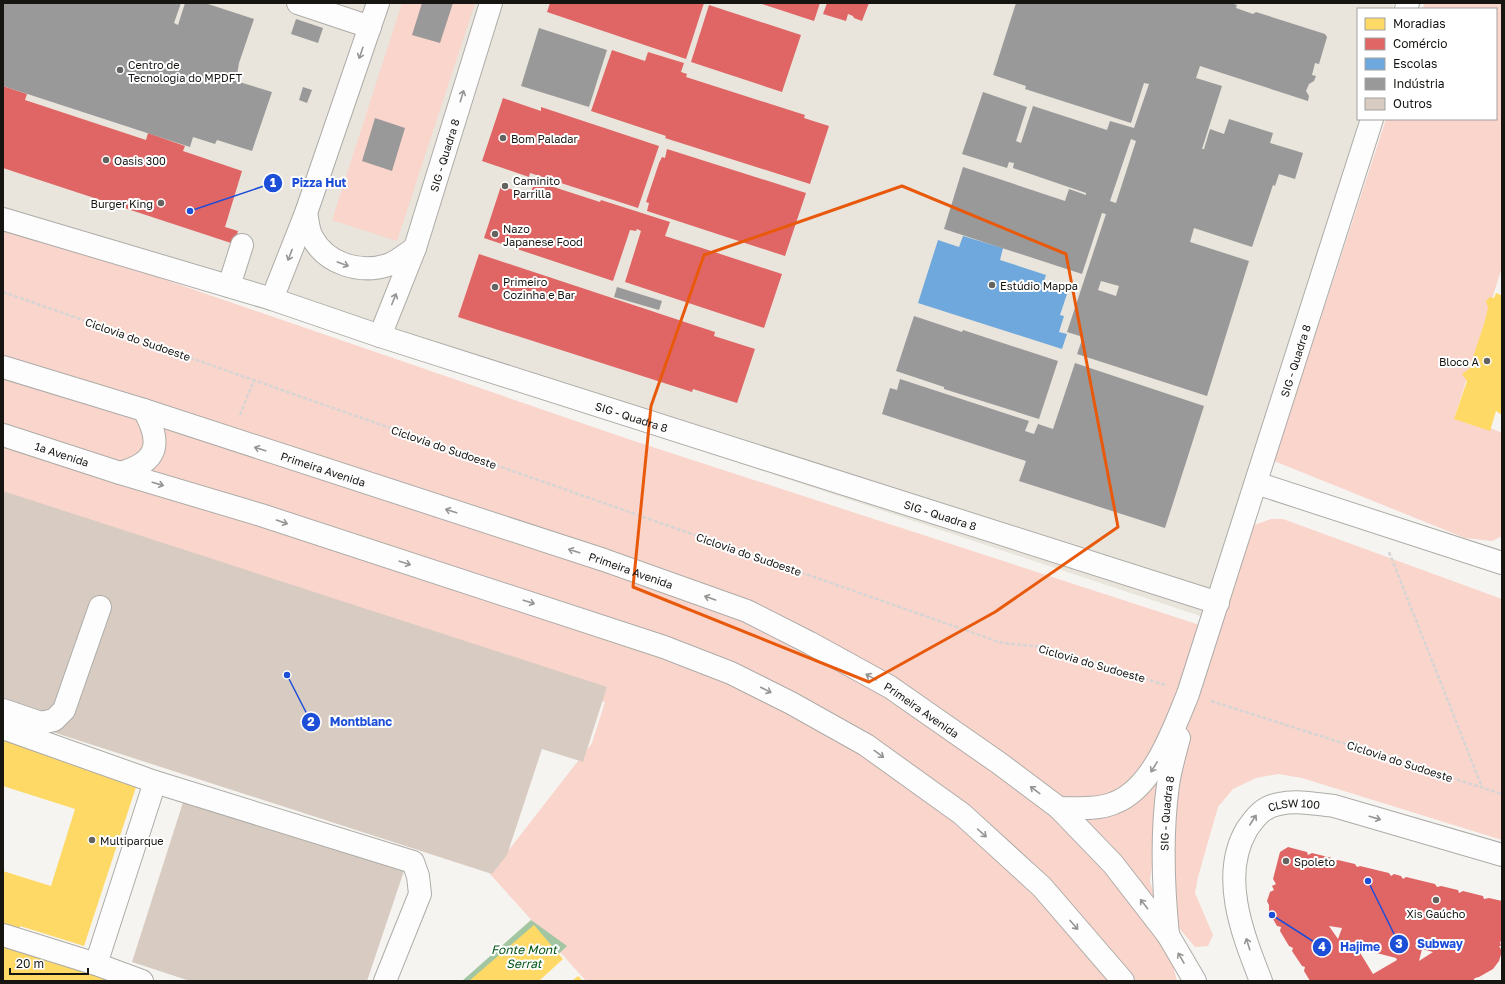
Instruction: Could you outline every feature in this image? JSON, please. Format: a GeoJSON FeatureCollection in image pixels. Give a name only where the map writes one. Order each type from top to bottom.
{"type":"FeatureCollection","features":[{"type":"Feature","properties":{"kind":"street"},"geometry":{"type":"LineString","coordinates":[[298,3],[370,27]]}},
{"type":"Feature","properties":{"kind":"street"},"geometry":{"type":"LineString","coordinates":[[272,299],[306,213],[378,3]]}},
{"type":"Feature","properties":{"kind":"street","name":"SIG - Quadra 8"},"geometry":{"type":"LineString","coordinates":[[491,3],[414,248],[380,336],[1218,603]]}},
{"type":"Feature","properties":{"kind":"street","name":"SIG - Quadra 8"},"geometry":{"type":"LineString","coordinates":[[1059,808],[1087,809],[1115,803],[1132,792],[1151,772],[1166,746],[1188,694],[1218,603],[1372,120]]}},
{"type":"Feature","properties":{"kind":"street"},"geometry":{"type":"LineString","coordinates":[[306,213],[311,235],[318,248],[330,259],[350,266],[371,268],[390,264],[414,248]]}},
{"type":"Feature","properties":{"kind":"street"},"geometry":{"type":"LineString","coordinates":[[3,219],[272,299],[380,336]]}},
{"type":"Feature","properties":{"kind":"street"},"geometry":{"type":"LineString","coordinates":[[229,286],[242,245]]}},
{"type":"Feature","properties":{"kind":"street","name":"Primeira Avenida"},"geometry":{"type":"LineString","coordinates":[[6,364],[604,560],[747,611],[810,643],[890,687],[1059,808],[1113,864],[1168,935]]}},
{"type":"Feature","properties":{"kind":"street"},"geometry":{"type":"LineString","coordinates":[[120,473],[134,469],[144,463],[152,453],[156,441],[153,427],[144,410]]}},
{"type":"Feature","properties":{"kind":"street","name":"1ª Avenida"},"geometry":{"type":"LineString","coordinates":[[3,436],[120,473]]}},
{"type":"Feature","properties":{"kind":"street"},"geometry":{"type":"LineString","coordinates":[[120,473],[261,515],[664,647],[731,673],[791,703],[866,745],[962,814],[1042,887],[1123,981]]}},
{"type":"Feature","properties":{"kind":"street"},"geometry":{"type":"LineString","coordinates":[[1256,483],[1378,522],[1496,557]]}},
{"type":"Feature","properties":{"kind":"street"},"geometry":{"type":"LineString","coordinates":[[3,710],[41,723],[54,720],[64,710],[100,607]]}},
{"type":"Feature","properties":{"kind":"street","name":"SIG - Quadra 8"},"geometry":{"type":"LineString","coordinates":[[1168,935],[1163,882],[1164,829],[1168,784],[1188,694]]}},
{"type":"Feature","properties":{"kind":"street"},"geometry":{"type":"LineString","coordinates":[[3,728],[155,782],[413,862],[418,876],[420,894],[385,981]]}},
{"type":"Feature","properties":{"kind":"street"},"geometry":{"type":"LineString","coordinates":[[96,964],[155,782]]}},
{"type":"Feature","properties":{"kind":"street","name":"CLSW 100"},"geometry":{"type":"LineString","coordinates":[[1262,981],[1237,913],[1234,876],[1243,837],[1258,813],[1279,804],[1307,802],[1334,806],[1502,856]]}},
{"type":"Feature","properties":{"kind":"street"},"geometry":{"type":"LineString","coordinates":[[3,935],[96,964],[142,981]]}},
{"type":"Feature","properties":{"kind":"street"},"geometry":{"type":"LineString","coordinates":[[1168,935],[1195,981]]}},
{"type":"Feature","properties":{"kind":"path","name":"Ciclovia do Sudoeste"},"geometry":{"type":"LineString","coordinates":[[3,292],[1002,643],[1045,647],[1502,794]]}},
{"type":"Feature","properties":{"kind":"path"},"geometry":{"type":"LineString","coordinates":[[231,439],[254,380]]}},
{"type":"Feature","properties":{"kind":"path"},"geometry":{"type":"LineString","coordinates":[[1378,522],[1482,788]]}},
{"type":"Feature","properties":{"kind":"highlighted area"},"geometry":{"type":"Polygon","coordinates":[[[902,186],[1066,254],[1118,527],[995,612],[869,682],[633,587],[651,406],[704,255],[902,186]]]}},
{"type":"Feature","properties":{"kind":"shaded area"},"geometry":{"type":"Polygon","coordinates":[[[3,3],[1394,3],[1392,8],[1357,8],[1357,120],[1359,120],[1206,618],[3,219],[3,3]]]}},
{"type":"Feature","properties":{"kind":"shaded area"},"geometry":{"type":"Polygon","coordinates":[[[402,3],[475,3],[397,241],[332,220],[402,3]]]}},
{"type":"Feature","properties":{"kind":"shaded area"},"geometry":{"type":"Polygon","coordinates":[[[1424,3],[1502,3],[1502,267],[1456,413],[1502,433],[1502,536],[1492,541],[1465,538],[1274,461],[1386,120],[1497,120],[1497,8],[1423,8],[1424,3]]]}},
{"type":"Feature","properties":{"kind":"shaded area"},"geometry":{"type":"Polygon","coordinates":[[[3,224],[634,441],[1206,627],[1164,775],[1150,881],[1177,981],[586,981],[490,874],[592,743],[605,702],[3,518],[3,224]]]}},
{"type":"Feature","properties":{"kind":"shaded area"},"geometry":{"type":"Polygon","coordinates":[[[1271,519],[1283,519],[1502,599],[1502,840],[1302,778],[1278,774],[1256,778],[1233,789],[1218,807],[1198,877],[1195,893],[1213,935],[1208,946],[1195,947],[1179,928],[1167,865],[1184,738],[1254,525],[1271,519]]]}},
{"type":"Feature","properties":{"kind":"water","name":"Fonte Mont Serrat"},"geometry":{"type":"Polygon","coordinates":[[[531,920],[567,946],[530,981],[462,981],[531,920]]]}},
{"type":"Feature","properties":{"kind":"building: Moradias","name":"Bloco A"},"geometry":{"type":"Polygon","coordinates":[[[1502,292],[1502,415],[1496,411],[1490,431],[1454,419],[1467,381],[1462,374],[1469,369],[1484,324],[1488,308],[1486,301],[1490,297],[1494,298],[1496,293],[1501,295],[1502,292]]]}},
{"type":"Feature","properties":{"kind":"building: Moradias","name":"Multiparque"},"geometry":{"type":"Polygon","coordinates":[[[3,732],[138,781],[84,946],[20,926],[19,930],[3,925],[3,871],[51,886],[75,809],[3,786],[3,732]]]}},
{"type":"Feature","properties":{"kind":"building: Moradias","name":"Fonte Mont Serrat"},"geometry":{"type":"Polygon","coordinates":[[[534,925],[563,959],[539,981],[469,981],[534,925]]]}},
{"type":"Feature","properties":{"kind":"building: Moradias"},"geometry":{"type":"Polygon","coordinates":[[[3,941],[123,981],[3,981],[3,941]]]}},
{"type":"Feature","properties":{"kind":"building: Moradias"},"geometry":{"type":"Polygon","coordinates":[[[578,976],[583,981],[572,981],[578,976]]]}},
{"type":"Feature","properties":{"kind":"building: Comércio"},"geometry":{"type":"Polygon","coordinates":[[[550,3],[704,3],[686,59],[547,12],[550,3]]]}},
{"type":"Feature","properties":{"kind":"building: Comércio"},"geometry":{"type":"Polygon","coordinates":[[[759,3],[820,3],[814,21],[759,3]]]}},
{"type":"Feature","properties":{"kind":"building: Comércio"},"geometry":{"type":"Polygon","coordinates":[[[827,3],[869,3],[862,21],[848,14],[846,21],[823,14],[827,3]]]}},
{"type":"Feature","properties":{"kind":"building: Comércio"},"geometry":{"type":"Polygon","coordinates":[[[709,5],[801,35],[782,92],[691,62],[709,5]]]}},
{"type":"Feature","properties":{"kind":"building: Comércio"},"geometry":{"type":"Polygon","coordinates":[[[612,50],[645,61],[648,52],[684,63],[681,72],[687,74],[686,77],[805,115],[804,118],[829,126],[810,184],[665,138],[666,136],[591,111],[612,50]]]}},
{"type":"Feature","properties":{"kind":"building: Comércio","name":"Oasis 300"},"geometry":{"type":"Polygon","coordinates":[[[3,86],[27,94],[25,100],[146,140],[148,133],[185,146],[183,151],[242,171],[225,227],[238,231],[234,244],[3,168],[3,86]]]}},
{"type":"Feature","properties":{"kind":"building: Comércio"},"geometry":{"type":"Polygon","coordinates":[[[503,98],[541,111],[541,107],[659,146],[638,208],[530,173],[529,177],[482,161],[503,98]]]}},
{"type":"Feature","properties":{"kind":"building: Comércio"},"geometry":{"type":"Polygon","coordinates":[[[667,149],[806,193],[785,256],[647,211],[649,203],[646,202],[659,163],[662,157],[665,158],[667,149]]]}},
{"type":"Feature","properties":{"kind":"building: Comércio"},"geometry":{"type":"Polygon","coordinates":[[[535,181],[600,202],[601,200],[670,222],[665,236],[782,274],[764,328],[625,282],[641,231],[637,229],[636,231],[630,230],[613,281],[484,238],[501,186],[530,195],[535,181]]]}},
{"type":"Feature","properties":{"kind":"building: Comércio"},"geometry":{"type":"Polygon","coordinates":[[[479,254],[715,332],[714,336],[755,349],[737,403],[693,389],[692,392],[458,317],[479,254]]]}},
{"type":"Feature","properties":{"kind":"building: Comércio"},"geometry":{"type":"Polygon","coordinates":[[[1288,847],[1307,852],[1308,855],[1312,853],[1332,858],[1335,861],[1338,860],[1355,864],[1357,867],[1360,866],[1389,873],[1391,876],[1394,874],[1401,876],[1403,879],[1406,877],[1435,884],[1437,887],[1441,886],[1458,890],[1459,893],[1463,891],[1483,896],[1484,899],[1489,898],[1502,901],[1502,941],[1500,942],[1501,946],[1499,946],[1502,951],[1499,961],[1493,969],[1475,978],[1473,981],[1310,981],[1304,971],[1305,967],[1302,966],[1292,951],[1293,948],[1289,946],[1280,931],[1281,927],[1277,926],[1269,912],[1269,905],[1267,901],[1270,892],[1274,890],[1272,886],[1276,884],[1273,879],[1280,852],[1288,847]],[[1329,926],[1338,939],[1342,928],[1329,926]],[[1361,949],[1359,951],[1373,974],[1397,960],[1396,958],[1361,949]],[[1422,949],[1419,961],[1433,952],[1422,949]]]}},
{"type":"Feature","properties":{"kind":"building: Escolas"},"geometry":{"type":"Polygon","coordinates":[[[963,236],[1003,248],[1000,260],[1046,275],[1044,281],[1068,291],[1060,315],[1064,316],[1059,332],[1067,334],[1062,349],[918,303],[938,240],[959,247],[963,236]]]}},
{"type":"Feature","properties":{"kind":"building: Indústria","name":"Centro de Tecnologia do MPDFT"},"geometry":{"type":"Polygon","coordinates":[[[3,3],[181,3],[174,23],[178,25],[185,3],[205,3],[254,19],[239,63],[236,81],[272,92],[252,151],[217,140],[215,144],[193,137],[190,147],[3,86],[3,3]]]}},
{"type":"Feature","properties":{"kind":"building: Indústria"},"geometry":{"type":"Polygon","coordinates":[[[422,3],[453,3],[440,43],[412,35],[422,3]]]}},
{"type":"Feature","properties":{"kind":"building: Indústria"},"geometry":{"type":"Polygon","coordinates":[[[1016,3],[1230,3],[1237,5],[1236,8],[1253,14],[1256,12],[1325,34],[1327,37],[1319,64],[1315,63],[1312,75],[1316,76],[1314,81],[1309,84],[1306,91],[1309,96],[1308,101],[1200,66],[1196,78],[1222,86],[1202,149],[1204,149],[1210,129],[1224,134],[1229,119],[1273,133],[1270,143],[1303,153],[1295,179],[1279,174],[1275,186],[1273,185],[1252,247],[1194,228],[1190,242],[1249,261],[1207,396],[1077,354],[1083,337],[1067,332],[1106,214],[1102,213],[1082,274],[944,229],[963,167],[1065,201],[1069,189],[1086,195],[1086,193],[1013,168],[1014,163],[1009,162],[1007,168],[962,154],[983,92],[1027,107],[1016,141],[1021,143],[1033,106],[1107,130],[1110,121],[1134,128],[1149,84],[1144,83],[1131,123],[1025,89],[1026,86],[993,75],[1016,3]],[[1131,139],[1110,201],[1116,203],[1136,141],[1131,139]],[[1101,281],[1098,290],[1116,296],[1119,286],[1101,281]]]}},
{"type":"Feature","properties":{"kind":"building: Indústria"},"geometry":{"type":"Polygon","coordinates":[[[296,19],[323,28],[318,43],[291,34],[296,19]]]}},
{"type":"Feature","properties":{"kind":"building: Indústria"},"geometry":{"type":"Polygon","coordinates":[[[539,28],[607,50],[589,107],[521,86],[539,28]]]}},
{"type":"Feature","properties":{"kind":"building: Indústria"},"geometry":{"type":"Polygon","coordinates":[[[303,87],[312,90],[307,103],[299,100],[303,87]]]}},
{"type":"Feature","properties":{"kind":"building: Indústria"},"geometry":{"type":"Polygon","coordinates":[[[375,118],[405,128],[392,171],[362,161],[375,118]]]}},
{"type":"Feature","properties":{"kind":"building: Indústria"},"geometry":{"type":"Polygon","coordinates":[[[617,287],[662,301],[659,310],[614,297],[617,287]]]}},
{"type":"Feature","properties":{"kind":"building: Indústria"},"geometry":{"type":"Polygon","coordinates":[[[914,316],[962,332],[963,330],[1058,361],[1039,419],[944,389],[944,387],[896,371],[914,316]]]}},
{"type":"Feature","properties":{"kind":"building: Indústria"},"geometry":{"type":"Polygon","coordinates":[[[1075,363],[1204,406],[1165,528],[1019,481],[1026,461],[882,414],[890,388],[897,390],[900,379],[1029,421],[1025,431],[1034,434],[1038,424],[1053,429],[1075,363]]]}},
{"type":"Feature","properties":{"kind":"building: Outros"},"geometry":{"type":"Polygon","coordinates":[[[3,491],[607,687],[583,762],[542,749],[507,855],[492,874],[3,716],[3,491]]]}},
{"type":"Feature","properties":{"kind":"building: Outros"},"geometry":{"type":"Polygon","coordinates":[[[185,796],[404,871],[367,981],[190,981],[132,962],[185,796]]]}},
{"type":"Feature","properties":{"kind":"place","name":"Centro de Tecnologia do MPDFT"},"geometry":{"type":"Point","coordinates":[120,70]}},
{"type":"Feature","properties":{"kind":"place","name":"Bom Paladar"},"geometry":{"type":"Point","coordinates":[503,138]}},
{"type":"Feature","properties":{"kind":"place","name":"Oasis 300"},"geometry":{"type":"Point","coordinates":[106,160]}},
{"type":"Feature","properties":{"kind":"place","name":"Caminito Parrilla"},"geometry":{"type":"Point","coordinates":[505,186]}},
{"type":"Feature","properties":{"kind":"place","name":"Burger King"},"geometry":{"type":"Point","coordinates":[161,203]}},
{"type":"Feature","properties":{"kind":"place","name":"Pizza Hut"},"geometry":{"type":"Point","coordinates":[190,211]}},
{"type":"Feature","properties":{"kind":"place","name":"Nazo Japanese Food"},"geometry":{"type":"Point","coordinates":[495,234]}},
{"type":"Feature","properties":{"kind":"place","name":"Estúdio Mappa"},"geometry":{"type":"Point","coordinates":[992,285]}},
{"type":"Feature","properties":{"kind":"place","name":"Primeiro Cozinha e Bar"},"geometry":{"type":"Point","coordinates":[495,287]}},
{"type":"Feature","properties":{"kind":"place","name":"Bloco A"},"geometry":{"type":"Point","coordinates":[1487,361]}},
{"type":"Feature","properties":{"kind":"place","name":"Montblanc"},"geometry":{"type":"Point","coordinates":[287,675]}},
{"type":"Feature","properties":{"kind":"place","name":"Multiparque"},"geometry":{"type":"Point","coordinates":[92,840]}},
{"type":"Feature","properties":{"kind":"place","name":"Spoleto"},"geometry":{"type":"Point","coordinates":[1286,861]}},
{"type":"Feature","properties":{"kind":"place","name":"Subway"},"geometry":{"type":"Point","coordinates":[1368,881]}},
{"type":"Feature","properties":{"kind":"place","name":"Xis Gaúcho"},"geometry":{"type":"Point","coordinates":[1436,900]}},
{"type":"Feature","properties":{"kind":"place","name":"Hajime"},"geometry":{"type":"Point","coordinates":[1272,915]}}]}
